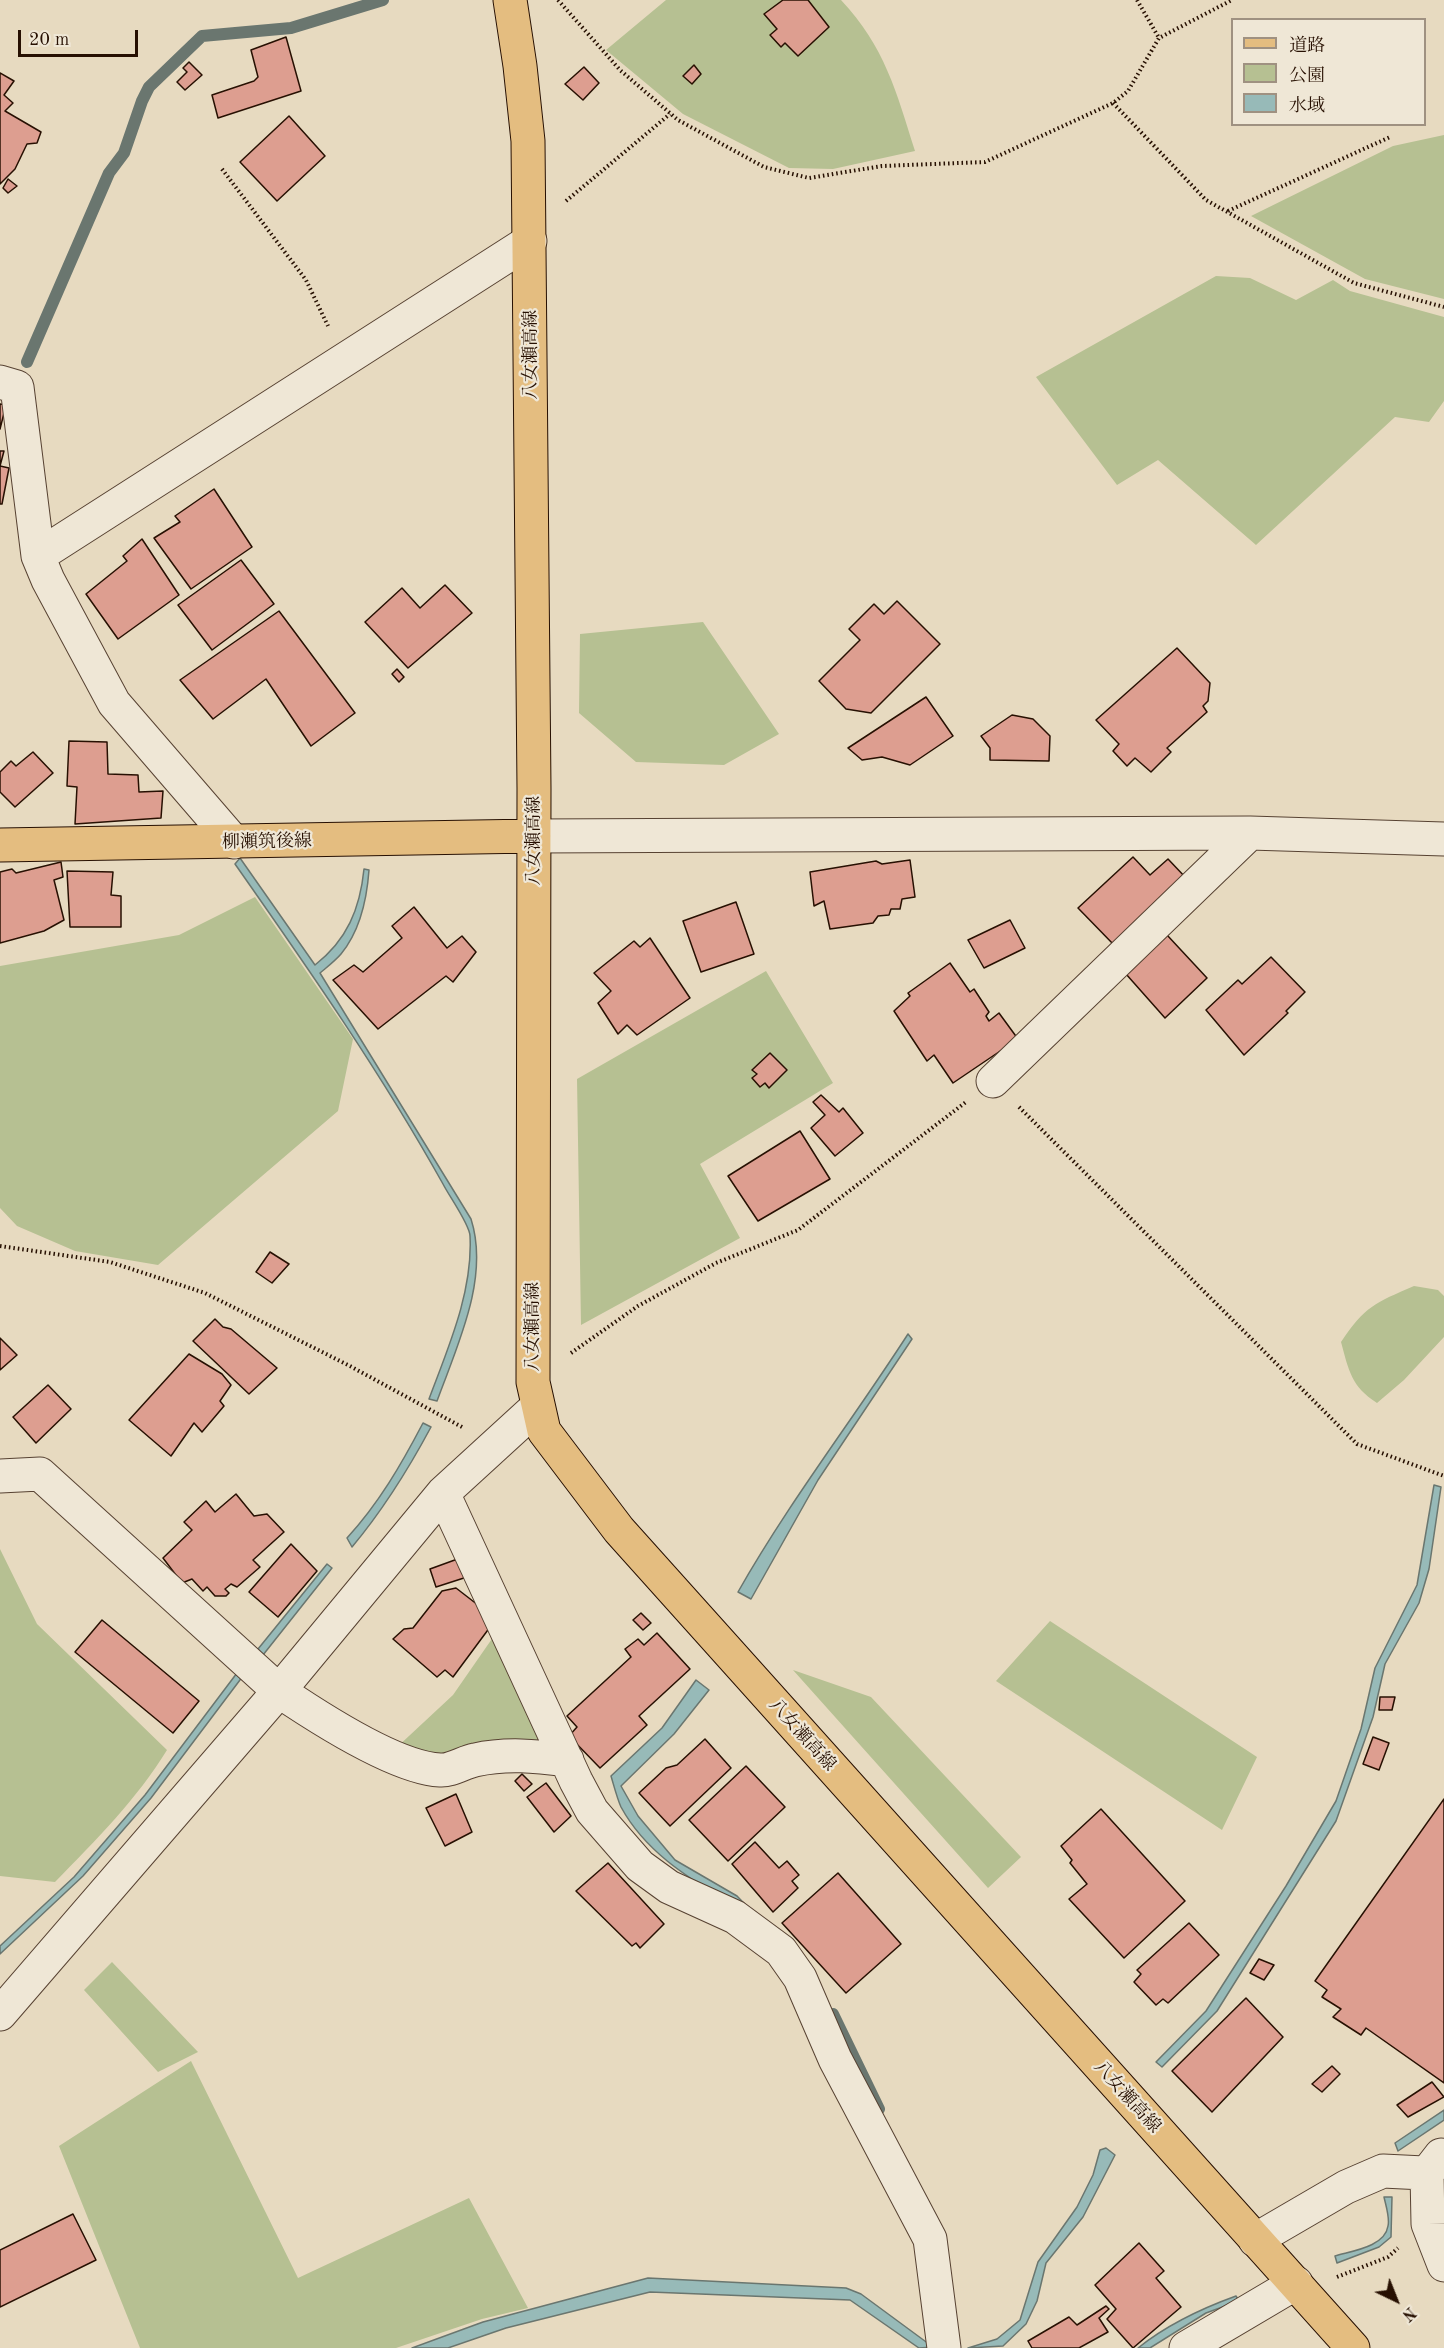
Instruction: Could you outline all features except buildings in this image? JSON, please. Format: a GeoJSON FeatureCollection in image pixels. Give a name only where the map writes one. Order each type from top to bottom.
{"type":"FeatureCollection","features":[{"type":"Feature","properties":{"kind":"main road","name":"八女瀬高線"},"geometry":{"type":"LineString","coordinates":[[510,0],[528,141],[534,836],[533,1382],[544,1431],[619,1530],[1353,2348]]}},
{"type":"Feature","properties":{"kind":"main road","name":"柳瀬筑後線"},"geometry":{"type":"LineString","coordinates":[[0,845],[534,836]]}},
{"type":"Feature","properties":{"kind":"street"},"geometry":{"type":"LineString","coordinates":[[38,556],[530,241]]}},
{"type":"Feature","properties":{"kind":"street"},"geometry":{"type":"LineString","coordinates":[[0,382],[17,387],[20,397],[38,556],[48,580],[114,703],[234,842]]}},
{"type":"Feature","properties":{"kind":"street"},"geometry":{"type":"LineString","coordinates":[[534,836],[1250,833],[1444,839]]}},
{"type":"Feature","properties":{"kind":"street"},"geometry":{"type":"LineString","coordinates":[[993,1081],[1250,833]]}},
{"type":"Feature","properties":{"kind":"street"},"geometry":{"type":"LineString","coordinates":[[0,2014],[279,1691],[442,1492],[537,1407]]}},
{"type":"Feature","properties":{"kind":"street"},"geometry":{"type":"LineString","coordinates":[[0,1476],[40,1474],[279,1691],[316,1716],[405,1762],[441,1770],[476,1760],[526,1754],[567,1760]]}},
{"type":"Feature","properties":{"kind":"street"},"geometry":{"type":"LineString","coordinates":[[442,1492],[592,1811],[640,1866],[669,1887],[735,1917],[781,1951],[800,1978],[835,2059],[930,2239],[944,2348]]}},
{"type":"Feature","properties":{"kind":"street"},"geometry":{"type":"LineString","coordinates":[[1444,2151],[1427,2173],[1428,2224],[1444,2265]]}},
{"type":"Feature","properties":{"kind":"street"},"geometry":{"type":"LineString","coordinates":[[1255,2240],[1346,2187],[1383,2171],[1424,2174],[1444,2158]]}},
{"type":"Feature","properties":{"kind":"street"},"geometry":{"type":"LineString","coordinates":[[1186,2348],[1300,2287]]}},
{"type":"Feature","properties":{"kind":"path"},"geometry":{"type":"LineString","coordinates":[[558,0],[620,70],[670,114],[764,166],[809,178],[882,166],[986,162],[1113,103],[1128,91],[1159,38],[1232,0]]}},
{"type":"Feature","properties":{"kind":"path"},"geometry":{"type":"LineString","coordinates":[[1137,0],[1159,38]]}},
{"type":"Feature","properties":{"kind":"path"},"geometry":{"type":"LineString","coordinates":[[1113,103],[1206,200],[1354,283],[1444,307]]}},
{"type":"Feature","properties":{"kind":"path"},"geometry":{"type":"LineString","coordinates":[[565,202],[670,114]]}},
{"type":"Feature","properties":{"kind":"path"},"geometry":{"type":"LineString","coordinates":[[1228,212],[1390,136]]}},
{"type":"Feature","properties":{"kind":"path"},"geometry":{"type":"LineString","coordinates":[[222,169],[306,280],[325,317],[340,361]]}},
{"type":"Feature","properties":{"kind":"path"},"geometry":{"type":"LineString","coordinates":[[568,1355],[638,1306],[716,1263],[798,1230],[993,1081],[1357,1444],[1444,1476]]}},
{"type":"Feature","properties":{"kind":"path"},"geometry":{"type":"LineString","coordinates":[[0,1246],[110,1262],[205,1293],[348,1365],[494,1445]]}},
{"type":"Feature","properties":{"kind":"path"},"geometry":{"type":"LineString","coordinates":[[1300,2287],[1388,2258],[1401,2245]]}},
{"type":"Feature","properties":{"kind":"green space"},"geometry":{"type":"Polygon","coordinates":[[[666,0],[841,0],[879,53],[895,89],[915,151],[833,169],[789,168],[683,114],[606,50],[666,0]]]}},
{"type":"Feature","properties":{"kind":"green space"},"geometry":{"type":"Polygon","coordinates":[[[1444,135],[1444,299],[1365,279],[1251,216],[1393,146],[1444,135]]]}},
{"type":"Feature","properties":{"kind":"green space"},"geometry":{"type":"Polygon","coordinates":[[[1216,276],[1250,278],[1296,300],[1333,280],[1350,291],[1444,317],[1444,401],[1429,422],[1395,417],[1256,545],[1158,460],[1117,485],[1036,377],[1216,276]]]}},
{"type":"Feature","properties":{"kind":"green space"},"geometry":{"type":"Polygon","coordinates":[[[703,622],[779,734],[724,765],[636,762],[579,713],[580,634],[703,622]]]}},
{"type":"Feature","properties":{"kind":"green space"},"geometry":{"type":"Polygon","coordinates":[[[255,897],[353,1039],[338,1111],[158,1265],[75,1251],[17,1226],[0,1208],[0,966],[179,935],[255,897]]]}},
{"type":"Feature","properties":{"kind":"green space"},"geometry":{"type":"Polygon","coordinates":[[[766,971],[833,1083],[700,1164],[740,1238],[581,1325],[577,1079],[766,971]]]}},
{"type":"Feature","properties":{"kind":"green space"},"geometry":{"type":"Polygon","coordinates":[[[1414,1286],[1438,1290],[1444,1296],[1444,1337],[1404,1380],[1377,1403],[1356,1384],[1349,1370],[1341,1342],[1364,1313],[1414,1286]]]}},
{"type":"Feature","properties":{"kind":"green space"},"geometry":{"type":"Polygon","coordinates":[[[0,1549],[37,1624],[167,1750],[143,1785],[101,1835],[55,1882],[0,1876],[0,1549]]]}},
{"type":"Feature","properties":{"kind":"green space"},"geometry":{"type":"Polygon","coordinates":[[[1050,1621],[1257,1757],[1222,1830],[996,1681],[1050,1621]]]}},
{"type":"Feature","properties":{"kind":"green space"},"geometry":{"type":"Polygon","coordinates":[[[496,1633],[544,1740],[435,1760],[395,1749],[453,1695],[496,1633]]]}},
{"type":"Feature","properties":{"kind":"green space"},"geometry":{"type":"Polygon","coordinates":[[[793,1670],[871,1697],[1021,1857],[988,1888],[793,1670]]]}},
{"type":"Feature","properties":{"kind":"green space"},"geometry":{"type":"Polygon","coordinates":[[[112,1962],[198,2052],[158,2072],[84,1990],[112,1962]]]}},
{"type":"Feature","properties":{"kind":"green space"},"geometry":{"type":"Polygon","coordinates":[[[191,2061],[298,2278],[469,2198],[528,2308],[482,2319],[396,2348],[140,2348],[59,2146],[191,2061]]]}},
{"type":"Feature","properties":{"kind":"water"},"geometry":{"type":"Polygon","coordinates":[[[240,858],[315,965],[344,934],[359,897],[364,869],[369,870],[358,925],[341,954],[320,973],[471,1219],[476,1242],[477,1265],[474,1288],[462,1335],[437,1401],[429,1399],[458,1319],[468,1278],[469,1231],[369,1061],[235,864],[240,858]]]}},
{"type":"Feature","properties":{"kind":"water"},"geometry":{"type":"Polygon","coordinates":[[[908,1334],[912,1339],[818,1480],[751,1599],[738,1592],[799,1494],[908,1334]]]}},
{"type":"Feature","properties":{"kind":"water"},"geometry":{"type":"Polygon","coordinates":[[[423,1423],[431,1427],[413,1459],[385,1504],[352,1547],[347,1538],[389,1483],[423,1423]]]}},
{"type":"Feature","properties":{"kind":"water"},"geometry":{"type":"Polygon","coordinates":[[[1434,1485],[1441,1487],[1429,1569],[1419,1603],[1385,1664],[1373,1717],[1336,1821],[1217,2011],[1162,2067],[1156,2062],[1206,2011],[1286,1886],[1336,1801],[1361,1729],[1375,1668],[1417,1585],[1434,1485]]]}},
{"type":"Feature","properties":{"kind":"water"},"geometry":{"type":"Polygon","coordinates":[[[327,1564],[332,1568],[263,1655],[258,1649],[327,1564]]]}},
{"type":"Feature","properties":{"kind":"water"},"geometry":{"type":"Polygon","coordinates":[[[240,1669],[246,1672],[151,1798],[83,1876],[0,1954],[0,1946],[74,1877],[145,1795],[240,1669]]]}},
{"type":"Feature","properties":{"kind":"water"},"geometry":{"type":"Polygon","coordinates":[[[696,1680],[709,1690],[674,1734],[621,1786],[638,1816],[675,1860],[737,1896],[769,1929],[688,1876],[650,1846],[634,1828],[621,1807],[614,1788],[611,1776],[662,1728],[696,1680]]]}},
{"type":"Feature","properties":{"kind":"water"},"geometry":{"type":"Polygon","coordinates":[[[1444,2110],[1444,2120],[1398,2151],[1395,2143],[1444,2110]]]}},
{"type":"Feature","properties":{"kind":"water"},"geometry":{"type":"Polygon","coordinates":[[[1106,2148],[1115,2155],[1083,2217],[1046,2263],[1037,2301],[1026,2324],[1003,2346],[968,2348],[997,2339],[1020,2320],[1038,2262],[1077,2207],[1093,2175],[1100,2150],[1106,2148]]]}},
{"type":"Feature","properties":{"kind":"water"},"geometry":{"type":"Polygon","coordinates":[[[1384,2197],[1392,2197],[1391,2237],[1379,2247],[1337,2263],[1335,2256],[1366,2247],[1381,2239],[1386,2233],[1388,2212],[1384,2197]]]}},
{"type":"Feature","properties":{"kind":"water"},"geometry":{"type":"Polygon","coordinates":[[[648,2278],[846,2288],[861,2294],[933,2347],[919,2348],[850,2300],[650,2292],[506,2328],[448,2348],[412,2348],[483,2322],[648,2278]]]}},
{"type":"Feature","properties":{"kind":"water"},"geometry":{"type":"Polygon","coordinates":[[[1236,2296],[1239,2301],[1206,2313],[1150,2348],[1138,2348],[1185,2318],[1236,2296]]]}},
{"type":"Feature","properties":{"kind":"waterway"},"geometry":{"type":"LineString","coordinates":[[27,362],[109,173],[124,153],[149,87],[202,36],[291,28],[383,0]]}},
{"type":"Feature","properties":{"kind":"waterway"},"geometry":{"type":"LineString","coordinates":[[833,2014],[879,2109]]}}]}
